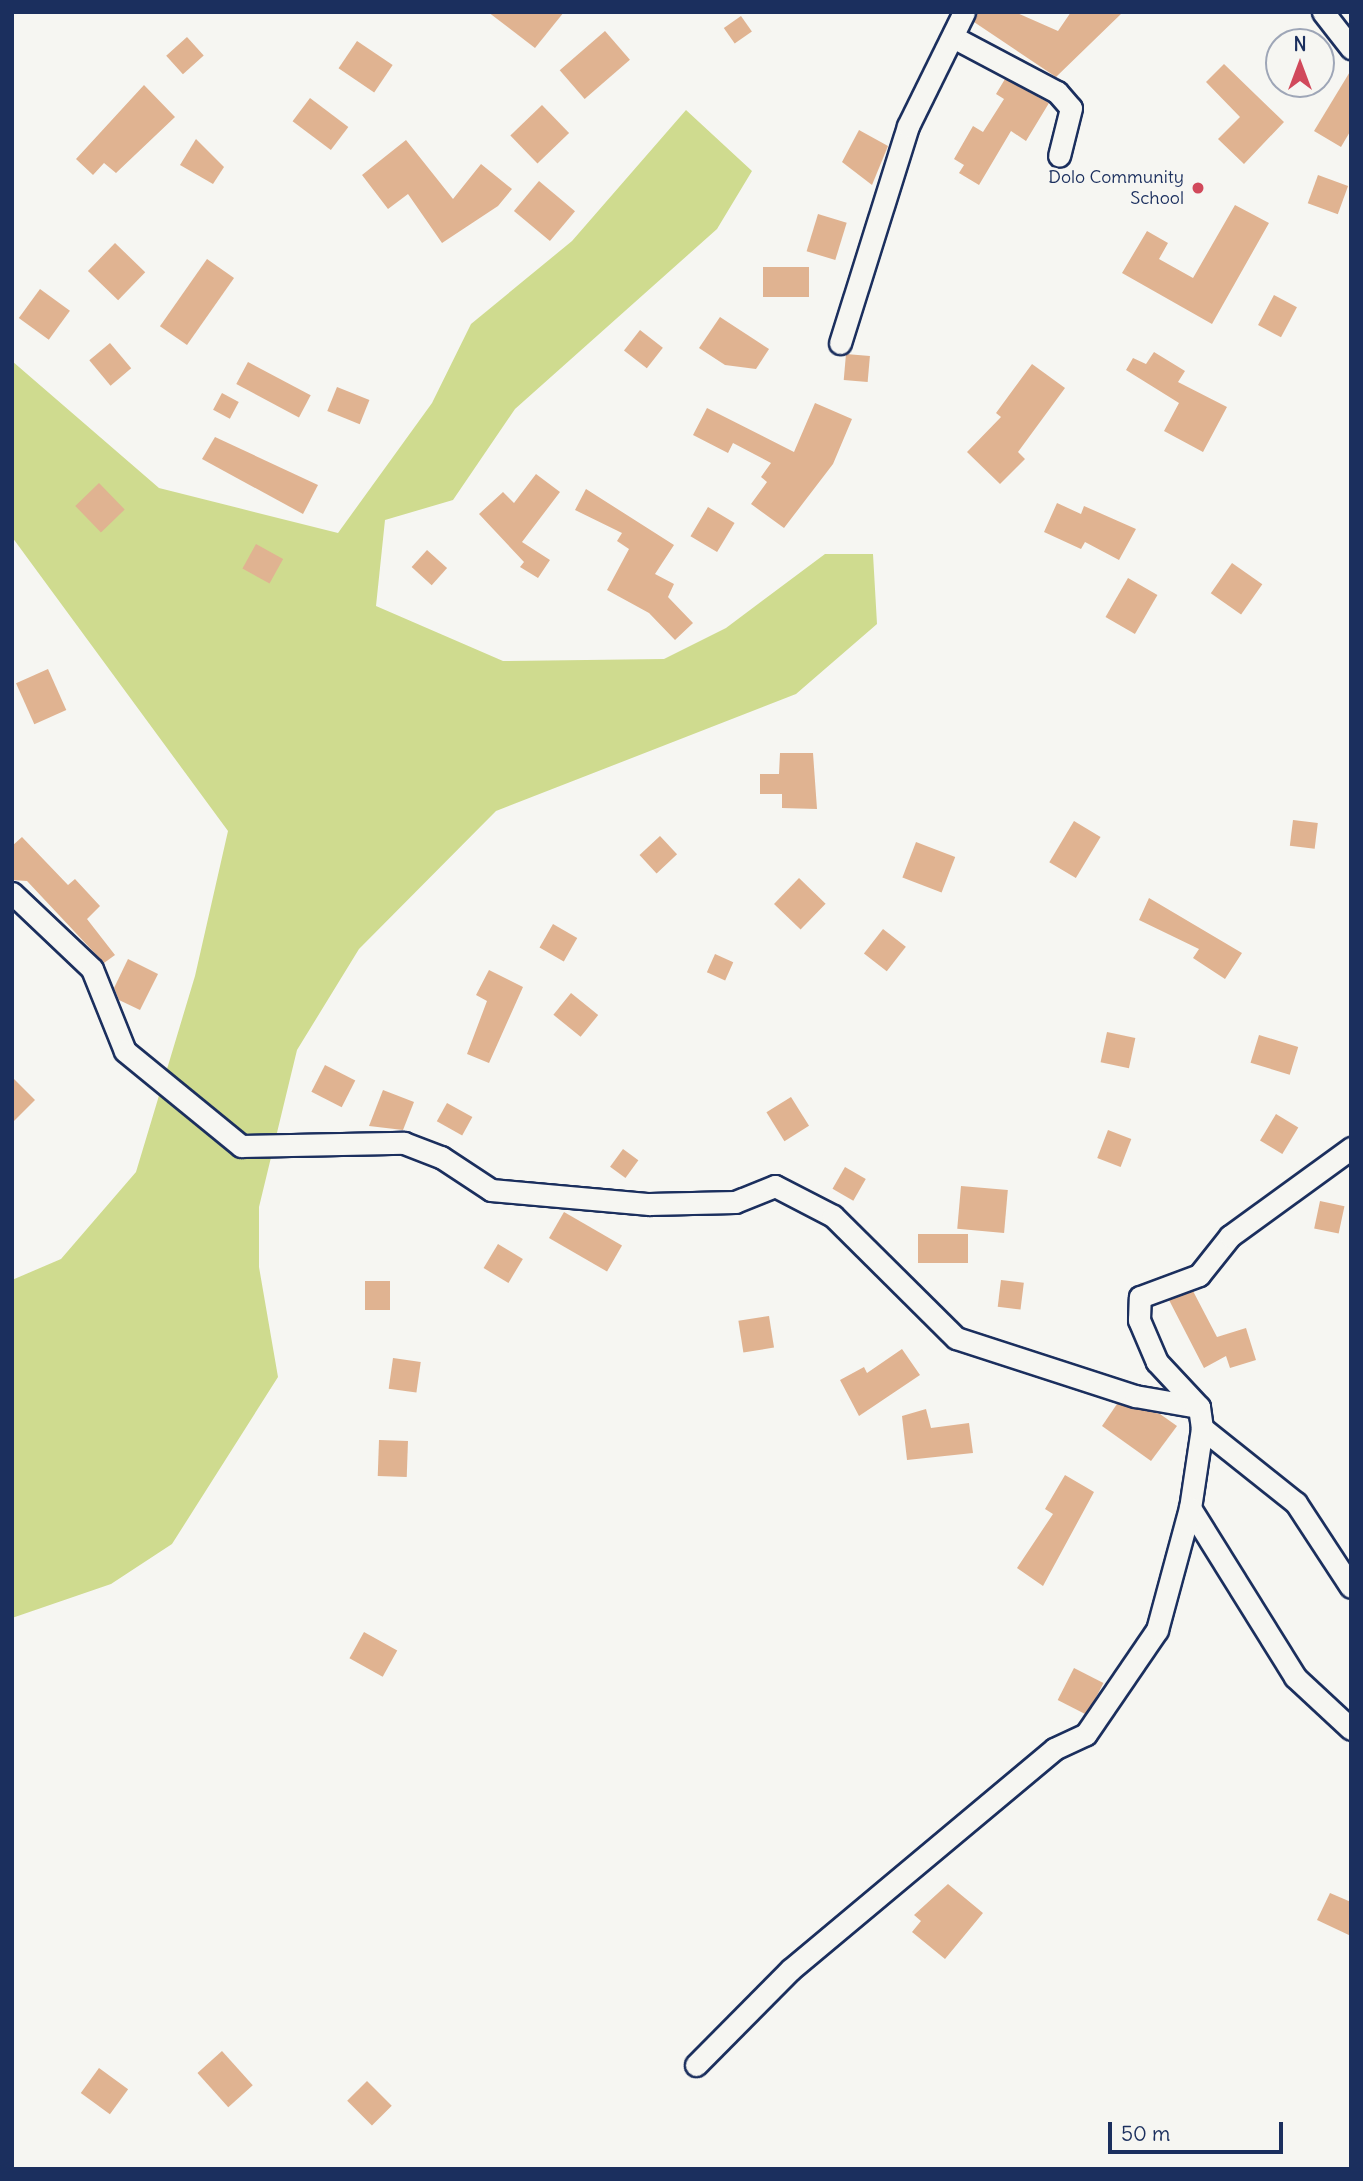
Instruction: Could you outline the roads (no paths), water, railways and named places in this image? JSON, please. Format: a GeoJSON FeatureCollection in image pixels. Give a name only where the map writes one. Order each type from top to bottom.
{"type":"FeatureCollection","features":[{"type":"Feature","properties":{"kind":"street"},"geometry":{"type":"LineString","coordinates":[[840,343],[908,126],[964,12]]}},
{"type":"Feature","properties":{"kind":"street"},"geometry":{"type":"LineString","coordinates":[[1323,12],[1351,48]]}},
{"type":"Feature","properties":{"kind":"street"},"geometry":{"type":"LineString","coordinates":[[953,37],[1064,100],[1071,108],[1059,156]]}},
{"type":"Feature","properties":{"kind":"street"},"geometry":{"type":"LineString","coordinates":[[12,893],[92,969],[125,1051],[241,1146],[404,1143],[441,1157],[491,1190],[649,1204],[734,1202],[775,1186],[833,1216],[956,1338],[1135,1396],[1199,1407]]}},
{"type":"Feature","properties":{"kind":"street"},"geometry":{"type":"LineString","coordinates":[[696,2065],[790,1970],[1054,1749],[1086,1734],[1157,1630],[1190,1508],[1202,1428],[1199,1407],[1157,1362],[1139,1320],[1140,1297],[1199,1275],[1230,1236],[1351,1149]]}},
{"type":"Feature","properties":{"kind":"street"},"geometry":{"type":"LineString","coordinates":[[1202,1428],[1296,1503],[1351,1587]]}},
{"type":"Feature","properties":{"kind":"street"},"geometry":{"type":"LineString","coordinates":[[1190,1508],[1295,1677],[1351,1729]]}},
{"type":"Feature","properties":{"kind":"place","name":"Dolo Community School"},"geometry":{"type":"Point","coordinates":[1198,188]}}]}
